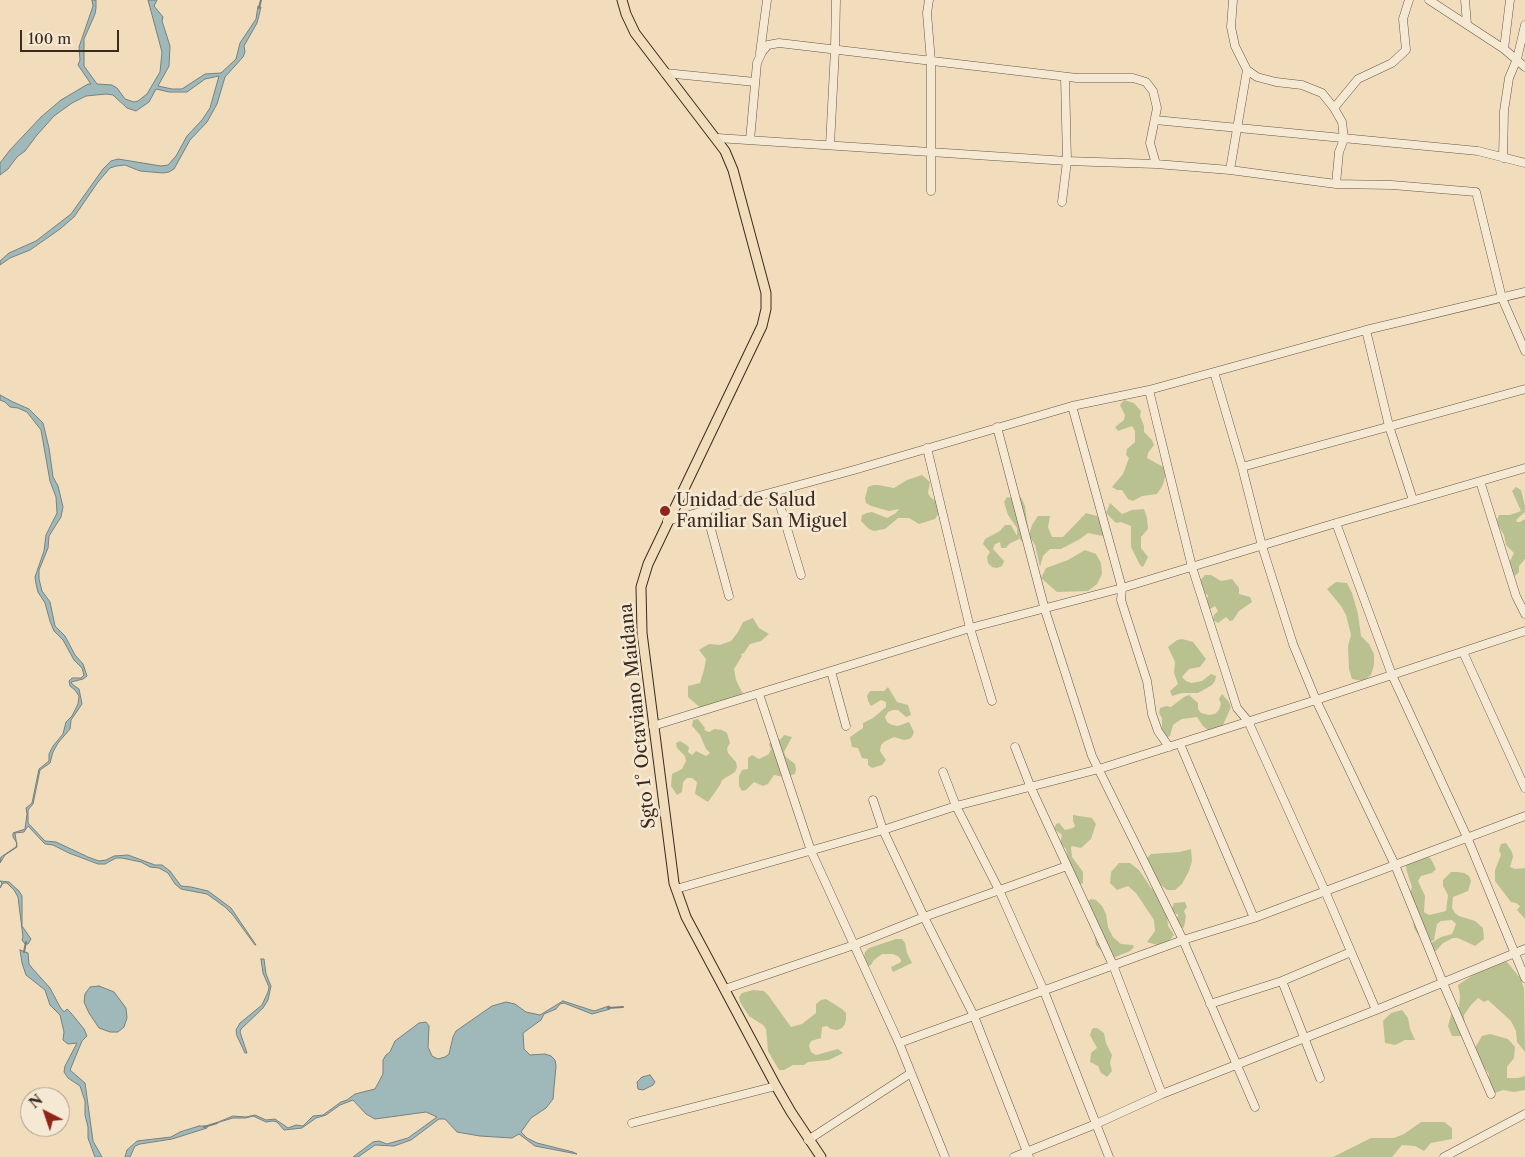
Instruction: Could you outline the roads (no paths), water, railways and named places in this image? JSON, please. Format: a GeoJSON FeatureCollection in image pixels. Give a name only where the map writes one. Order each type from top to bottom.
{"type":"FeatureCollection","features":[{"type":"Feature","properties":{"kind":"main road","name":"Sgto 1° Octaviano Maidana"},"geometry":{"type":"LineString","coordinates":[[622,0],[626,14],[636,33],[665,74],[725,151],[733,170],[766,293],[766,309],[762,326],[648,564],[641,587],[642,633],[676,889],[686,917],[776,1086],[808,1140],[821,1157]]}},
{"type":"Feature","properties":{"kind":"street"},"geometry":{"type":"LineString","coordinates":[[759,58],[767,0]]}},
{"type":"Feature","properties":{"kind":"street"},"geometry":{"type":"LineString","coordinates":[[830,145],[836,0]]}},
{"type":"Feature","properties":{"kind":"street"},"geometry":{"type":"LineString","coordinates":[[930,0],[927,13],[931,62],[931,191]]}},
{"type":"Feature","properties":{"kind":"street"},"geometry":{"type":"LineString","coordinates":[[1233,0],[1231,27],[1235,46],[1246,70],[1257,77],[1276,82],[1302,85],[1322,93],[1342,122],[1344,139],[1339,152],[1336,184]]}},
{"type":"Feature","properties":{"kind":"street"},"geometry":{"type":"LineString","coordinates":[[1334,108],[1358,79],[1392,63],[1406,50],[1402,19],[1409,0]]}},
{"type":"Feature","properties":{"kind":"street"},"geometry":{"type":"LineString","coordinates":[[1429,0],[1504,49],[1525,68]]}},
{"type":"Feature","properties":{"kind":"street"},"geometry":{"type":"LineString","coordinates":[[1465,0],[1467,24]]}},
{"type":"Feature","properties":{"kind":"street"},"geometry":{"type":"LineString","coordinates":[[1504,49],[1510,0]]}},
{"type":"Feature","properties":{"kind":"street"},"geometry":{"type":"LineString","coordinates":[[1503,158],[1504,111],[1509,78],[1517,59],[1525,25]]}},
{"type":"Feature","properties":{"kind":"street"},"geometry":{"type":"LineString","coordinates":[[750,140],[757,63],[768,45],[779,43],[1065,77],[1133,78],[1146,82],[1153,91],[1157,108],[1150,143],[1156,164]]}},
{"type":"Feature","properties":{"kind":"street"},"geometry":{"type":"LineString","coordinates":[[1230,170],[1246,70]]}},
{"type":"Feature","properties":{"kind":"street"},"geometry":{"type":"LineString","coordinates":[[665,74],[755,82]]}},
{"type":"Feature","properties":{"kind":"street"},"geometry":{"type":"LineString","coordinates":[[1062,202],[1067,161],[1065,77]]}},
{"type":"Feature","properties":{"kind":"street"},"geometry":{"type":"LineString","coordinates":[[1154,120],[1478,150],[1525,163]]}},
{"type":"Feature","properties":{"kind":"street"},"geometry":{"type":"LineString","coordinates":[[716,138],[1067,161],[1156,164],[1230,170],[1336,184],[1392,185],[1476,192],[1502,298],[1525,351]]}},
{"type":"Feature","properties":{"kind":"street"},"geometry":{"type":"LineString","coordinates":[[668,521],[776,492],[1072,406],[1149,390],[1366,330],[1525,292]]}},
{"type":"Feature","properties":{"kind":"street"},"geometry":{"type":"LineString","coordinates":[[1366,330],[1389,426],[1413,500]]}},
{"type":"Feature","properties":{"kind":"street"},"geometry":{"type":"LineString","coordinates":[[1214,372],[1242,467],[1262,546],[1293,644],[1316,700],[1395,865],[1491,1094]]}},
{"type":"Feature","properties":{"kind":"street"},"geometry":{"type":"LineString","coordinates":[[1242,467],[1525,389]]}},
{"type":"Feature","properties":{"kind":"street"},"geometry":{"type":"LineString","coordinates":[[1149,390],[1192,567],[1236,708],[1248,721],[1325,891],[1376,1010]]}},
{"type":"Feature","properties":{"kind":"street"},"geometry":{"type":"LineString","coordinates":[[1072,406],[1122,588],[1121,600],[1147,681],[1152,714],[1158,731],[1169,747]]}},
{"type":"Feature","properties":{"kind":"street"},"geometry":{"type":"LineString","coordinates":[[997,427],[1045,610],[1092,756],[1183,940],[1255,1107]]}},
{"type":"Feature","properties":{"kind":"street"},"geometry":{"type":"LineString","coordinates":[[928,448],[970,628],[992,701]]}},
{"type":"Feature","properties":{"kind":"street"},"geometry":{"type":"LineString","coordinates":[[653,726],[970,628],[1045,610],[1122,588],[1525,468]]}},
{"type":"Feature","properties":{"kind":"street"},"geometry":{"type":"LineString","coordinates":[[1480,481],[1516,596],[1525,614]]}},
{"type":"Feature","properties":{"kind":"street"},"geometry":{"type":"LineString","coordinates":[[776,492],[801,575]]}},
{"type":"Feature","properties":{"kind":"street"},"geometry":{"type":"LineString","coordinates":[[706,511],[729,596]]}},
{"type":"Feature","properties":{"kind":"street"},"geometry":{"type":"LineString","coordinates":[[1336,523],[1392,675],[1467,837],[1525,978]]}},
{"type":"Feature","properties":{"kind":"street"},"geometry":{"type":"LineString","coordinates":[[676,889],[883,830],[956,806],[1098,769],[1525,631]]}},
{"type":"Feature","properties":{"kind":"street"},"geometry":{"type":"LineString","coordinates":[[1463,652],[1525,788]]}},
{"type":"Feature","properties":{"kind":"street"},"geometry":{"type":"LineString","coordinates":[[831,671],[846,726]]}},
{"type":"Feature","properties":{"kind":"street"},"geometry":{"type":"LineString","coordinates":[[759,694],[811,851],[899,1043],[945,1157]]}},
{"type":"Feature","properties":{"kind":"street"},"geometry":{"type":"LineString","coordinates":[[1180,744],[1254,918]]}},
{"type":"Feature","properties":{"kind":"street"},"geometry":{"type":"LineString","coordinates":[[1015,747],[1031,788],[1113,966],[1162,1094]]}},
{"type":"Feature","properties":{"kind":"street"},"geometry":{"type":"LineString","coordinates":[[943,772],[956,806],[999,890],[1044,991],[1109,1157]]}},
{"type":"Feature","properties":{"kind":"street"},"geometry":{"type":"LineString","coordinates":[[873,800],[883,830],[924,918],[974,1016],[1028,1154]]}},
{"type":"Feature","properties":{"kind":"street"},"geometry":{"type":"LineString","coordinates":[[899,1043],[1183,940],[1254,918],[1525,816]]}},
{"type":"Feature","properties":{"kind":"street"},"geometry":{"type":"LineString","coordinates":[[725,989],[854,945],[1067,866]]}},
{"type":"Feature","properties":{"kind":"street"},"geometry":{"type":"LineString","coordinates":[[1014,1157],[1028,1154],[1162,1094],[1525,949]]}},
{"type":"Feature","properties":{"kind":"street"},"geometry":{"type":"LineString","coordinates":[[1210,1004],[1282,981],[1351,952]]}},
{"type":"Feature","properties":{"kind":"street"},"geometry":{"type":"LineString","coordinates":[[1282,981],[1320,1078]]}},
{"type":"Feature","properties":{"kind":"street"},"geometry":{"type":"LineString","coordinates":[[808,1140],[911,1073]]}},
{"type":"Feature","properties":{"kind":"street"},"geometry":{"type":"LineString","coordinates":[[632,1123],[776,1086]]}},
{"type":"Feature","properties":{"kind":"street"},"geometry":{"type":"LineString","coordinates":[[1444,1157],[1525,1114]]}},
{"type":"Feature","properties":{"kind":"water"},"geometry":{"type":"Polygon","coordinates":[[[92,0],[96,0],[96,8],[84,39],[84,66],[97,84],[112,85],[117,88],[125,99],[134,102],[147,94],[160,72],[162,52],[148,0],[157,0],[154,6],[163,17],[162,21],[170,46],[169,66],[158,86],[172,89],[182,89],[205,74],[221,73],[236,59],[240,43],[256,19],[258,6],[261,7],[257,23],[244,46],[245,52],[243,57],[225,77],[217,104],[207,122],[190,140],[174,169],[163,173],[140,171],[125,165],[110,168],[74,217],[30,250],[10,258],[0,265],[0,261],[9,253],[36,241],[71,214],[103,169],[111,161],[118,159],[161,166],[168,165],[176,156],[187,136],[210,108],[219,76],[205,79],[187,92],[169,92],[156,89],[149,102],[136,111],[127,108],[113,95],[86,96],[54,116],[25,151],[0,175],[0,163],[41,117],[61,100],[91,84],[78,65],[80,60],[79,47],[93,6],[92,0]]]}},
{"type":"Feature","properties":{"kind":"water"},"geometry":{"type":"Polygon","coordinates":[[[0,395],[29,409],[43,423],[53,477],[58,486],[63,507],[61,517],[49,536],[48,548],[39,570],[39,579],[42,591],[50,602],[55,626],[65,636],[75,655],[83,664],[87,676],[71,682],[79,689],[82,704],[71,720],[70,729],[53,752],[50,763],[40,770],[33,804],[28,810],[28,823],[45,841],[56,842],[99,861],[114,856],[128,855],[155,865],[162,865],[170,871],[181,886],[208,891],[231,908],[256,945],[225,907],[207,894],[181,889],[175,884],[168,873],[159,868],[122,858],[116,858],[105,864],[98,864],[53,845],[45,844],[28,826],[24,832],[15,833],[16,842],[13,837],[13,833],[25,829],[26,808],[32,803],[39,769],[49,761],[49,754],[53,746],[63,734],[66,722],[72,716],[78,704],[79,696],[70,686],[69,681],[72,678],[81,678],[84,675],[82,668],[74,660],[63,640],[54,631],[45,603],[38,592],[36,584],[35,577],[44,551],[46,535],[57,513],[56,497],[50,481],[41,430],[27,412],[10,407],[0,400],[0,395]]]}},
{"type":"Feature","properties":{"kind":"water"},"geometry":{"type":"Polygon","coordinates":[[[17,844],[17,847],[5,855],[0,863],[1,857],[16,847],[17,844]]]}},
{"type":"Feature","properties":{"kind":"water"},"geometry":{"type":"Polygon","coordinates":[[[0,881],[9,882],[22,896],[22,926],[31,939],[28,944],[25,944],[22,940],[18,897],[7,883],[3,883],[0,888],[2,883],[0,881]]]}},
{"type":"Feature","properties":{"kind":"water"},"geometry":{"type":"Polygon","coordinates":[[[20,950],[28,953],[29,964],[50,988],[64,1012],[67,1009],[71,1013],[84,1029],[87,1036],[82,1041],[70,1070],[85,1083],[93,1141],[102,1157],[95,1157],[88,1138],[85,1101],[80,1086],[68,1078],[64,1072],[65,1066],[77,1043],[68,1044],[63,1040],[64,1032],[60,1015],[50,1005],[45,990],[26,975],[20,950]]]}},
{"type":"Feature","properties":{"kind":"water"},"geometry":{"type":"Polygon","coordinates":[[[261,959],[264,959],[266,974],[271,986],[268,1000],[263,1008],[241,1029],[240,1032],[247,1053],[245,1053],[236,1030],[240,1023],[262,1005],[268,992],[269,987],[263,973],[261,959]]]}},
{"type":"Feature","properties":{"kind":"water"},"geometry":{"type":"Polygon","coordinates":[[[99,986],[114,992],[126,1008],[127,1018],[124,1027],[118,1032],[110,1032],[99,1028],[84,1002],[85,994],[90,987],[99,986]]]}},
{"type":"Feature","properties":{"kind":"water"},"geometry":{"type":"Polygon","coordinates":[[[563,1001],[594,1011],[609,1006],[610,1009],[592,1014],[564,1003],[560,1004],[556,1009],[544,1014],[541,1020],[523,1033],[524,1049],[530,1055],[545,1054],[551,1056],[555,1060],[556,1066],[553,1099],[546,1108],[531,1118],[521,1132],[527,1138],[537,1143],[577,1154],[535,1146],[519,1134],[512,1138],[457,1132],[445,1119],[439,1119],[411,1140],[394,1146],[375,1145],[358,1157],[353,1157],[373,1142],[379,1141],[387,1144],[408,1138],[437,1117],[426,1112],[375,1119],[366,1114],[353,1100],[340,1105],[326,1115],[316,1118],[302,1128],[284,1130],[277,1122],[266,1122],[253,1116],[246,1118],[233,1118],[216,1123],[233,1116],[246,1117],[255,1115],[266,1120],[275,1119],[288,1128],[296,1125],[303,1126],[313,1116],[323,1115],[355,1094],[375,1089],[383,1074],[383,1060],[390,1052],[395,1041],[419,1023],[426,1022],[429,1026],[428,1047],[432,1056],[438,1059],[449,1054],[456,1031],[492,1006],[506,1002],[515,1004],[526,1012],[540,1015],[563,1001]]]}},
{"type":"Feature","properties":{"kind":"water"},"geometry":{"type":"Polygon","coordinates":[[[650,1075],[655,1082],[653,1085],[643,1090],[638,1089],[637,1082],[642,1077],[650,1075]]]}},
{"type":"Feature","properties":{"kind":"water"},"geometry":{"type":"Polygon","coordinates":[[[199,1126],[207,1126],[207,1128],[172,1139],[140,1144],[135,1146],[130,1157],[125,1157],[127,1150],[137,1141],[171,1137],[199,1126]]]}},
{"type":"Feature","properties":{"kind":"waterway"},"geometry":{"type":"LineString","coordinates":[[259,8],[261,0]]}},
{"type":"Feature","properties":{"kind":"waterway"},"geometry":{"type":"LineString","coordinates":[[24,952],[26,942]]}},
{"type":"Feature","properties":{"kind":"waterway"},"geometry":{"type":"LineString","coordinates":[[608,1008],[623,1007]]}},
{"type":"Feature","properties":{"kind":"waterway"},"geometry":{"type":"LineString","coordinates":[[204,1127],[217,1123]]}},
{"type":"Feature","properties":{"kind":"place","name":"Unidad de Salud Familiar San Miguel"},"geometry":{"type":"Point","coordinates":[665,511]}}]}
